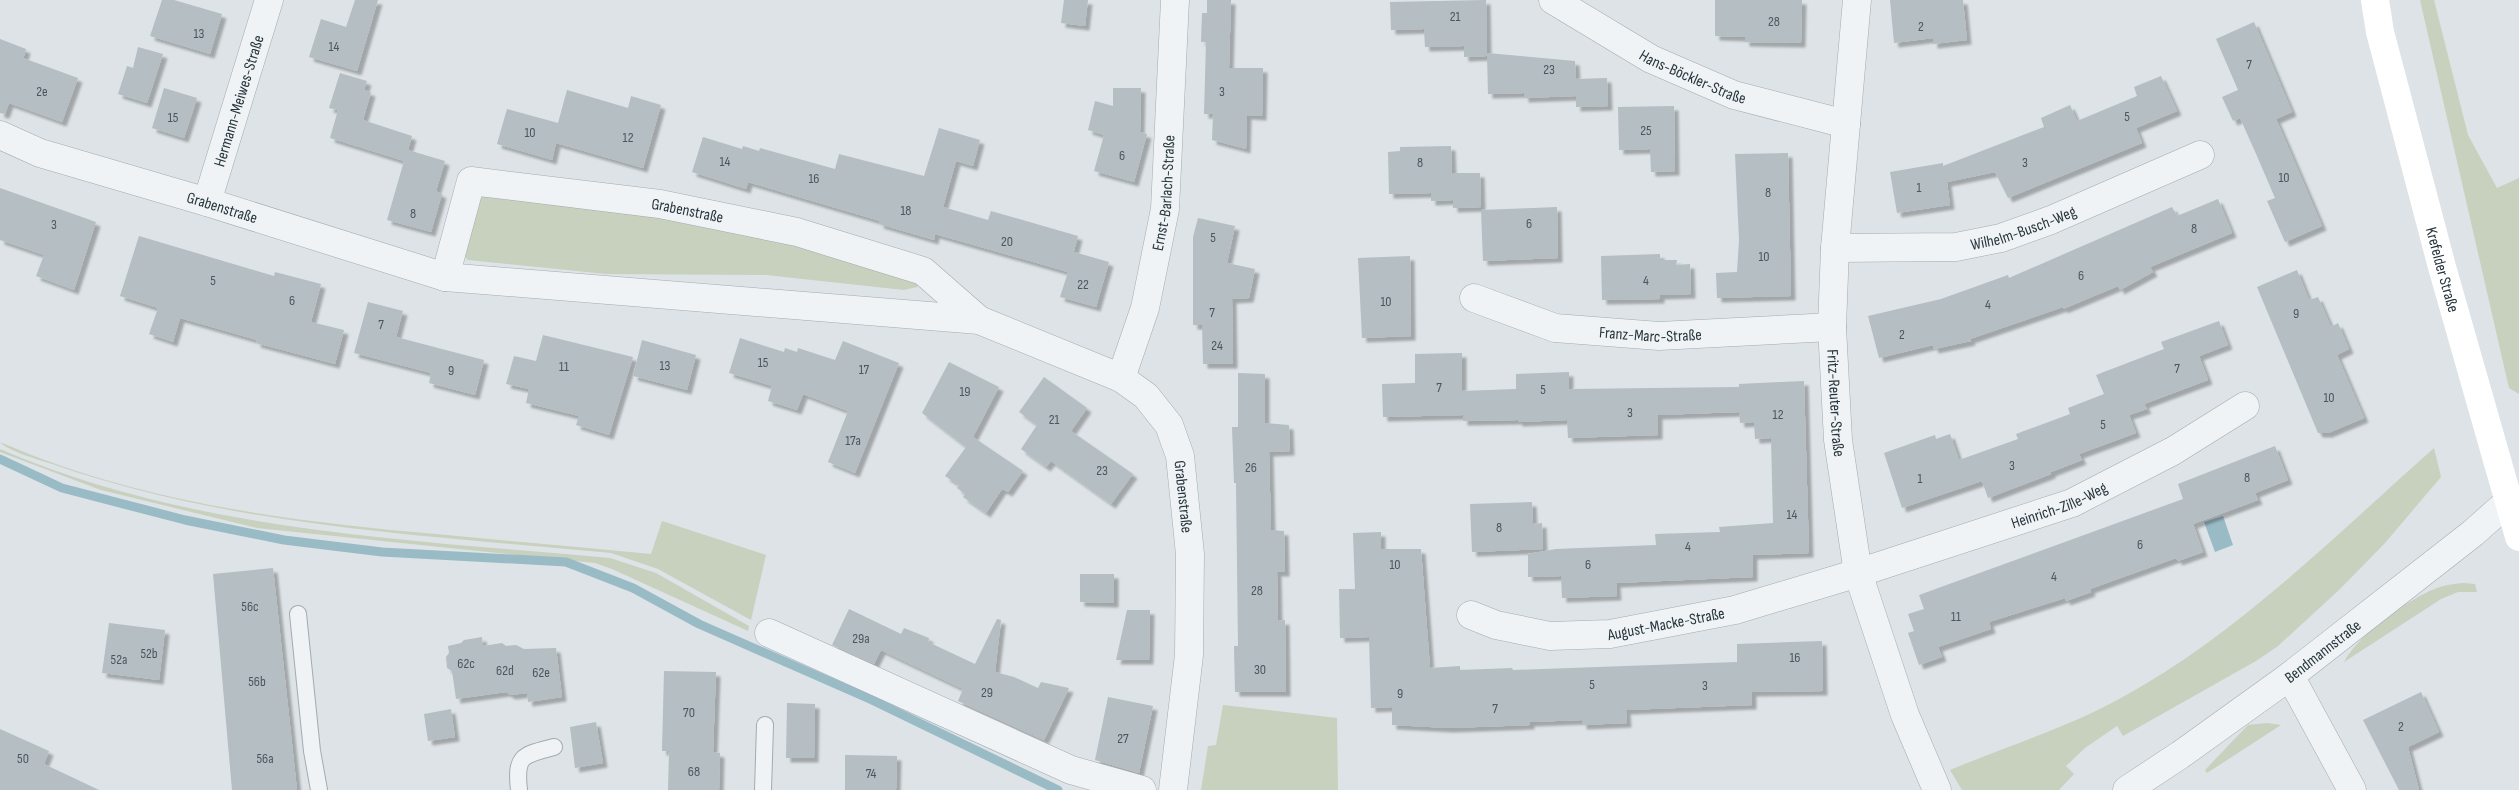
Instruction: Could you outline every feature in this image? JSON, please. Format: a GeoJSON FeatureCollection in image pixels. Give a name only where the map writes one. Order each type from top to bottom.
{"type":"FeatureCollection","features":[{"type":"Feature","properties":{"kind":"main road","name":"Krefelder Straße"},"geometry":{"type":"LineString","coordinates":[[2375,0],[2380,32],[2442,267],[2514,497],[2519,537]]}},
{"type":"Feature","properties":{"kind":"street","name":"Hermann-Meiwes-Straße"},"geometry":{"type":"LineString","coordinates":[[207,202],[269,0]]}},
{"type":"Feature","properties":{"kind":"street","name":"Ernst-Barlach-Straße"},"geometry":{"type":"LineString","coordinates":[[1121,378],[1145,308],[1165,209],[1175,0]]}},
{"type":"Feature","properties":{"kind":"street","name":"Hans-Böckler-Straße"},"geometry":{"type":"LineString","coordinates":[[1553,0],[1651,59],[1734,96],[1846,124]]}},
{"type":"Feature","properties":{"kind":"street","name":"Fritz-Reuter-Straße"},"geometry":{"type":"LineString","coordinates":[[1856,0],[1835,248],[1832,327],[1838,440],[1858,574],[1905,714],[1937,790]]}},
{"type":"Feature","properties":{"kind":"street","name":"Grabenstraße"},"geometry":{"type":"LineString","coordinates":[[0,135],[40,153],[207,202],[445,277],[979,320],[1121,378],[1146,396],[1169,425],[1180,456],[1190,554],[1189,655],[1173,790]]}},
{"type":"Feature","properties":{"kind":"street","name":"Wilhelm-Busch-Weg"},"geometry":{"type":"LineString","coordinates":[[1835,248],[1956,247],[2001,238],[2051,220],[2200,155]]}},
{"type":"Feature","properties":{"kind":"street","name":"Grabenstraße"},"geometry":{"type":"LineString","coordinates":[[445,277],[471,181],[660,204],[797,232],[923,271],[979,320]]}},
{"type":"Feature","properties":{"kind":"street","name":"Franz-Marc-Straße"},"geometry":{"type":"LineString","coordinates":[[1474,298],[1555,328],[1659,336],[1832,327]]}},
{"type":"Feature","properties":{"kind":"street","name":"Heinrich-Zille-Weg"},"geometry":{"type":"LineString","coordinates":[[1858,574],[2072,503],[2174,451],[2245,406]]}},
{"type":"Feature","properties":{"kind":"street","name":"Bendmannstraße"},"geometry":{"type":"LineString","coordinates":[[2127,790],[2180,755],[2290,676],[2473,533],[2514,497]]}},
{"type":"Feature","properties":{"kind":"street","name":"August-Macke-Straße"},"geometry":{"type":"LineString","coordinates":[[1471,615],[1496,625],[1550,636],[1610,634],[1734,610],[1858,574]]}},
{"type":"Feature","properties":{"kind":"street"},"geometry":{"type":"LineString","coordinates":[[768,633],[1071,770],[1142,790]]}},
{"type":"Feature","properties":{"kind":"street"},"geometry":{"type":"LineString","coordinates":[[2290,676],[2352,790]]}},
{"type":"Feature","properties":{"kind":"lane"},"geometry":{"type":"LineString","coordinates":[[298,614],[313,758],[319,790]]}},
{"type":"Feature","properties":{"kind":"lane"},"geometry":{"type":"LineString","coordinates":[[762,790],[765,725]]}},
{"type":"Feature","properties":{"kind":"lane"},"geometry":{"type":"LineString","coordinates":[[519,790],[517,770],[521,760],[531,753],[554,748]]}},
{"type":"Feature","properties":{"kind":"green space"},"geometry":{"type":"Polygon","coordinates":[[[2420,0],[2434,0],[2468,135],[2497,188],[2519,178],[2519,394],[2509,388],[2420,0]]]}},
{"type":"Feature","properties":{"kind":"green space"},"geometry":{"type":"Polygon","coordinates":[[[481,194],[708,221],[922,280],[917,287],[904,290],[766,275],[606,274],[468,260],[463,255],[481,194]]]}},
{"type":"Feature","properties":{"kind":"green space"},"geometry":{"type":"Polygon","coordinates":[[[0,442],[52,463],[105,480],[214,506],[269,515],[380,529],[651,554],[662,521],[766,555],[751,620],[658,569],[611,553],[400,534],[260,515],[191,502],[123,486],[26,455],[4,446],[0,442]]]}},
{"type":"Feature","properties":{"kind":"green space"},"geometry":{"type":"Polygon","coordinates":[[[2434,448],[2441,477],[2385,543],[2340,589],[2278,646],[2256,661],[2123,736],[2117,726],[2085,748],[2066,766],[2074,774],[2059,790],[1962,790],[1950,770],[2080,719],[2121,698],[2205,645],[2323,549],[2434,448]]]}},
{"type":"Feature","properties":{"kind":"green space"},"geometry":{"type":"Polygon","coordinates":[[[0,449],[73,477],[147,498],[223,515],[300,528],[378,537],[610,558],[656,573],[749,626],[748,631],[595,563],[257,528],[101,490],[0,452],[0,449]]]}},
{"type":"Feature","properties":{"kind":"green space"},"geometry":{"type":"Polygon","coordinates":[[[2475,584],[2477,592],[2458,592],[2441,599],[2344,662],[2360,641],[2372,630],[2412,600],[2446,585],[2475,584]]]}},
{"type":"Feature","properties":{"kind":"green space"},"geometry":{"type":"Polygon","coordinates":[[[1223,705],[1337,718],[1338,790],[1201,790],[1208,746],[1216,745],[1223,705]]]}},
{"type":"Feature","properties":{"kind":"green space"},"geometry":{"type":"Polygon","coordinates":[[[2267,723],[2281,725],[2207,773],[2205,770],[2248,725],[2267,723]]]}},
{"type":"Feature","properties":{"kind":"water"},"geometry":{"type":"Polygon","coordinates":[[[2223,516],[2233,545],[2215,552],[2204,522],[2223,516]]]}},
{"type":"Feature","properties":{"kind":"building"},"geometry":{"type":"Polygon","coordinates":[[[162,0],[174,0],[222,14],[210,54],[150,36],[162,0]]]}},
{"type":"Feature","properties":{"kind":"building"},"geometry":{"type":"Polygon","coordinates":[[[355,0],[378,0],[357,71],[309,57],[321,19],[346,27],[355,0]]]}},
{"type":"Feature","properties":{"kind":"building"},"geometry":{"type":"Polygon","coordinates":[[[1064,0],[1088,0],[1085,26],[1061,23],[1064,0]]]}},
{"type":"Feature","properties":{"kind":"building"},"geometry":{"type":"Polygon","coordinates":[[[1207,0],[1231,0],[1229,68],[1263,68],[1262,116],[1247,115],[1246,149],[1212,140],[1213,114],[1204,114],[1206,42],[1201,42],[1202,13],[1207,13],[1207,0]]]}},
{"type":"Feature","properties":{"kind":"building"},"geometry":{"type":"Polygon","coordinates":[[[1486,0],[1487,53],[1575,61],[1576,79],[1607,78],[1608,106],[1576,107],[1576,96],[1524,98],[1524,93],[1488,94],[1487,56],[1464,57],[1464,46],[1425,47],[1424,29],[1391,30],[1390,2],[1486,0]]]}},
{"type":"Feature","properties":{"kind":"building"},"geometry":{"type":"Polygon","coordinates":[[[1715,0],[1802,0],[1801,43],[1745,42],[1745,37],[1715,36],[1715,0]]]}},
{"type":"Feature","properties":{"kind":"building"},"geometry":{"type":"Polygon","coordinates":[[[1890,0],[1963,0],[1967,40],[1933,44],[1933,38],[1894,43],[1890,0]]]}},
{"type":"Feature","properties":{"kind":"building"},"geometry":{"type":"Polygon","coordinates":[[[2254,22],[2292,112],[2276,119],[2322,226],[2285,242],[2267,201],[2275,198],[2257,156],[2240,118],[2233,121],[2222,97],[2238,90],[2216,39],[2254,22]]]}},
{"type":"Feature","properties":{"kind":"building"},"geometry":{"type":"Polygon","coordinates":[[[0,39],[26,49],[23,58],[78,78],[62,122],[9,103],[5,114],[0,113],[0,39]]]}},
{"type":"Feature","properties":{"kind":"building"},"geometry":{"type":"Polygon","coordinates":[[[138,47],[163,54],[147,103],[118,94],[127,66],[133,68],[138,47]]]}},
{"type":"Feature","properties":{"kind":"building"},"geometry":{"type":"Polygon","coordinates":[[[340,73],[367,81],[364,90],[371,92],[363,120],[412,136],[408,150],[445,161],[436,191],[442,194],[431,232],[387,220],[404,161],[330,138],[338,110],[329,108],[340,73]]]}},
{"type":"Feature","properties":{"kind":"building"},"geometry":{"type":"Polygon","coordinates":[[[2161,76],[2177,111],[2136,128],[2142,143],[2008,198],[1995,172],[1947,182],[1950,205],[1897,213],[1890,172],[1943,163],[1943,166],[2044,127],[2041,118],[2070,105],[2077,121],[2137,96],[2134,87],[2161,76]]]}},
{"type":"Feature","properties":{"kind":"building"},"geometry":{"type":"Polygon","coordinates":[[[164,88],[197,98],[184,138],[152,128],[164,88]]]}},
{"type":"Feature","properties":{"kind":"building"},"geometry":{"type":"Polygon","coordinates":[[[1113,88],[1141,88],[1140,132],[1147,134],[1134,182],[1094,171],[1104,135],[1088,130],[1095,101],[1113,106],[1113,88]]]}},
{"type":"Feature","properties":{"kind":"building"},"geometry":{"type":"Polygon","coordinates":[[[567,90],[628,108],[631,96],[661,105],[643,168],[556,143],[552,160],[497,144],[507,109],[558,123],[567,90]]]}},
{"type":"Feature","properties":{"kind":"building"},"geometry":{"type":"Polygon","coordinates":[[[1674,106],[1675,171],[1651,172],[1650,149],[1619,150],[1618,107],[1674,106]]]}},
{"type":"Feature","properties":{"kind":"building"},"geometry":{"type":"Polygon","coordinates":[[[939,128],[980,140],[973,166],[956,161],[943,207],[988,220],[991,211],[1078,236],[1070,266],[1074,252],[1109,262],[1096,307],[1060,297],[1068,272],[935,234],[934,240],[879,224],[880,221],[748,182],[746,189],[692,172],[703,137],[742,149],[743,146],[759,151],[760,148],[835,169],[839,154],[924,176],[939,128]]]}},
{"type":"Feature","properties":{"kind":"building"},"geometry":{"type":"Polygon","coordinates":[[[1451,146],[1452,173],[1480,173],[1481,207],[1453,208],[1453,200],[1431,201],[1431,193],[1389,194],[1388,152],[1400,151],[1400,147],[1451,146]]]}},
{"type":"Feature","properties":{"kind":"building"},"geometry":{"type":"Polygon","coordinates":[[[1788,153],[1791,296],[1717,298],[1716,273],[1737,272],[1739,240],[1735,154],[1788,153]]]}},
{"type":"Feature","properties":{"kind":"building"},"geometry":{"type":"Polygon","coordinates":[[[0,188],[96,222],[74,290],[36,276],[44,255],[0,240],[0,188]]]}},
{"type":"Feature","properties":{"kind":"building"},"geometry":{"type":"Polygon","coordinates":[[[2218,199],[2232,233],[2150,267],[2153,272],[2120,290],[2118,286],[2063,309],[2063,307],[1970,339],[1971,341],[1934,349],[1933,345],[1879,358],[1868,316],[1941,299],[2008,275],[2009,278],[2172,207],[2177,216],[2218,199]]]}},
{"type":"Feature","properties":{"kind":"building"},"geometry":{"type":"Polygon","coordinates":[[[1557,207],[1558,258],[1483,261],[1481,210],[1557,207]]]}},
{"type":"Feature","properties":{"kind":"building"},"geometry":{"type":"Polygon","coordinates":[[[1198,218],[1235,226],[1227,263],[1255,269],[1249,298],[1232,299],[1233,364],[1203,364],[1202,325],[1193,325],[1193,237],[1198,218]]]}},
{"type":"Feature","properties":{"kind":"building"},"geometry":{"type":"Polygon","coordinates":[[[139,236],[274,276],[275,272],[321,284],[311,322],[344,330],[335,364],[256,343],[257,340],[180,318],[173,342],[149,334],[158,308],[120,296],[139,236]]]}},
{"type":"Feature","properties":{"kind":"building"},"geometry":{"type":"Polygon","coordinates":[[[1660,254],[1660,260],[1677,260],[1676,265],[1690,264],[1691,294],[1660,295],[1660,299],[1602,300],[1601,256],[1660,254]]]}},
{"type":"Feature","properties":{"kind":"building"},"geometry":{"type":"Polygon","coordinates":[[[1410,256],[1411,336],[1362,338],[1358,258],[1410,256]]]}},
{"type":"Feature","properties":{"kind":"building"},"geometry":{"type":"Polygon","coordinates":[[[2297,270],[2309,300],[2318,297],[2331,327],[2338,323],[2349,349],[2337,355],[2364,418],[2328,433],[2318,433],[2257,287],[2297,270]]]}},
{"type":"Feature","properties":{"kind":"building"},"geometry":{"type":"Polygon","coordinates":[[[368,302],[403,311],[396,337],[484,360],[475,395],[429,383],[431,373],[354,353],[368,302]]]}},
{"type":"Feature","properties":{"kind":"building"},"geometry":{"type":"Polygon","coordinates":[[[2219,321],[2228,345],[2199,356],[2208,380],[2144,404],[2147,409],[2129,415],[2136,433],[2079,454],[2082,460],[1988,498],[1982,481],[1902,508],[1884,453],[1935,435],[1936,439],[1950,434],[1959,460],[2018,439],[2016,434],[2070,414],[2068,408],[2104,394],[2096,375],[2164,349],[2161,342],[2219,321]]]}},
{"type":"Feature","properties":{"kind":"building"},"geometry":{"type":"Polygon","coordinates":[[[543,335],[633,357],[609,435],[576,425],[579,416],[526,403],[529,389],[506,384],[514,356],[536,361],[543,335]]]}},
{"type":"Feature","properties":{"kind":"building"},"geometry":{"type":"Polygon","coordinates":[[[740,338],[784,352],[785,348],[797,352],[798,348],[835,360],[843,341],[899,363],[855,473],[828,462],[848,411],[803,394],[797,410],[768,401],[772,386],[729,373],[740,338]]]}},
{"type":"Feature","properties":{"kind":"building"},"geometry":{"type":"Polygon","coordinates":[[[642,340],[696,355],[687,390],[633,376],[642,340]]]}},
{"type":"Feature","properties":{"kind":"building"},"geometry":{"type":"Polygon","coordinates":[[[1462,353],[1462,391],[1516,389],[1516,374],[1569,372],[1569,389],[1739,387],[1739,384],[1804,381],[1809,553],[1753,555],[1753,577],[1616,583],[1617,596],[1562,598],[1561,576],[1528,577],[1528,554],[1556,549],[1656,545],[1655,534],[1720,532],[1719,527],[1773,523],[1771,438],[1755,439],[1754,422],[1740,423],[1739,412],[1658,415],[1658,435],[1568,438],[1567,420],[1518,422],[1518,420],[1463,421],[1463,415],[1383,417],[1382,384],[1415,383],[1415,354],[1462,353]]]}},
{"type":"Feature","properties":{"kind":"building"},"geometry":{"type":"Polygon","coordinates":[[[949,362],[999,387],[973,437],[1023,471],[1008,492],[1002,489],[986,513],[963,497],[965,494],[957,488],[959,485],[945,476],[966,447],[922,413],[949,362]]]}},
{"type":"Feature","properties":{"kind":"building"},"geometry":{"type":"Polygon","coordinates":[[[1238,373],[1265,374],[1265,423],[1289,425],[1290,451],[1269,452],[1271,530],[1284,531],[1285,572],[1277,572],[1278,621],[1285,620],[1286,692],[1235,692],[1234,646],[1238,646],[1236,483],[1234,483],[1232,427],[1238,427],[1238,373]]]}},
{"type":"Feature","properties":{"kind":"building"},"geometry":{"type":"Polygon","coordinates":[[[1044,377],[1087,408],[1071,431],[1133,474],[1111,504],[1051,461],[1046,467],[1021,449],[1037,425],[1019,412],[1044,377]]]}},
{"type":"Feature","properties":{"kind":"building"},"geometry":{"type":"Polygon","coordinates":[[[2275,446],[2288,480],[2255,493],[2258,500],[2193,524],[2203,552],[2178,561],[2176,558],[2090,589],[2091,592],[2066,601],[2065,598],[1989,622],[1991,629],[1938,647],[1942,657],[1919,665],[1908,633],[1914,631],[1908,614],[1924,609],[1919,595],[2183,499],[2178,484],[2275,446]]]}},
{"type":"Feature","properties":{"kind":"building"},"geometry":{"type":"Polygon","coordinates":[[[1532,502],[1533,524],[1542,523],[1543,549],[1472,552],[1470,504],[1532,502]]]}},
{"type":"Feature","properties":{"kind":"building"},"geometry":{"type":"Polygon","coordinates":[[[1381,532],[1381,549],[1421,549],[1430,668],[1460,666],[1460,670],[1512,668],[1513,670],[1737,662],[1737,644],[1822,641],[1823,691],[1752,692],[1752,705],[1626,710],[1627,723],[1582,725],[1582,720],[1530,722],[1530,725],[1449,728],[1392,725],[1392,707],[1371,708],[1369,637],[1340,638],[1339,589],[1355,589],[1353,533],[1381,532]]]}},
{"type":"Feature","properties":{"kind":"building"},"geometry":{"type":"Polygon","coordinates":[[[273,568],[297,790],[232,790],[213,574],[273,568]]]}},
{"type":"Feature","properties":{"kind":"building"},"geometry":{"type":"Polygon","coordinates":[[[1080,574],[1114,574],[1114,603],[1080,602],[1080,574]]]}},
{"type":"Feature","properties":{"kind":"building"},"geometry":{"type":"Polygon","coordinates":[[[849,609],[901,634],[904,628],[929,638],[928,642],[975,664],[997,619],[1001,620],[995,672],[1014,677],[1038,688],[1041,682],[1069,688],[1044,740],[958,701],[963,689],[881,650],[874,664],[832,645],[849,609]]]}},
{"type":"Feature","properties":{"kind":"building"},"geometry":{"type":"Polygon","coordinates":[[[1127,610],[1150,610],[1149,660],[1116,660],[1127,610]]]}},
{"type":"Feature","properties":{"kind":"building"},"geometry":{"type":"Polygon","coordinates":[[[109,623],[165,630],[159,680],[102,673],[109,623]]]}},
{"type":"Feature","properties":{"kind":"building"},"geometry":{"type":"Polygon","coordinates":[[[482,637],[483,646],[502,643],[506,646],[516,645],[524,649],[556,648],[562,697],[528,702],[527,693],[511,695],[506,692],[456,699],[452,671],[447,668],[448,646],[461,643],[464,640],[482,637]]]}},
{"type":"Feature","properties":{"kind":"building"},"geometry":{"type":"Polygon","coordinates":[[[664,671],[716,672],[713,752],[720,753],[719,790],[668,790],[669,751],[662,751],[664,671]]]}},
{"type":"Feature","properties":{"kind":"building"},"geometry":{"type":"Polygon","coordinates":[[[2421,692],[2439,732],[2408,747],[2419,790],[2399,790],[2363,720],[2421,692]]]}},
{"type":"Feature","properties":{"kind":"building"},"geometry":{"type":"Polygon","coordinates":[[[1108,697],[1153,706],[1139,773],[1095,760],[1108,697]]]}},
{"type":"Feature","properties":{"kind":"building"},"geometry":{"type":"Polygon","coordinates":[[[787,703],[815,704],[814,758],[786,758],[787,703]]]}},
{"type":"Feature","properties":{"kind":"building"},"geometry":{"type":"Polygon","coordinates":[[[451,709],[455,737],[428,741],[424,714],[451,709]]]}},
{"type":"Feature","properties":{"kind":"building"},"geometry":{"type":"Polygon","coordinates":[[[596,722],[603,763],[575,768],[570,727],[596,722]]]}},
{"type":"Feature","properties":{"kind":"building"},"geometry":{"type":"Polygon","coordinates":[[[0,729],[49,751],[44,764],[99,790],[0,790],[0,729]]]}},
{"type":"Feature","properties":{"kind":"building"},"geometry":{"type":"Polygon","coordinates":[[[845,755],[897,756],[896,790],[845,790],[845,755]]]}},
{"type":"Feature","properties":{"kind":"waterway"},"geometry":{"type":"LineString","coordinates":[[0,459],[62,488],[185,520],[284,540],[382,552],[566,562],[633,588],[699,624],[872,700],[1058,790]]}}]}
